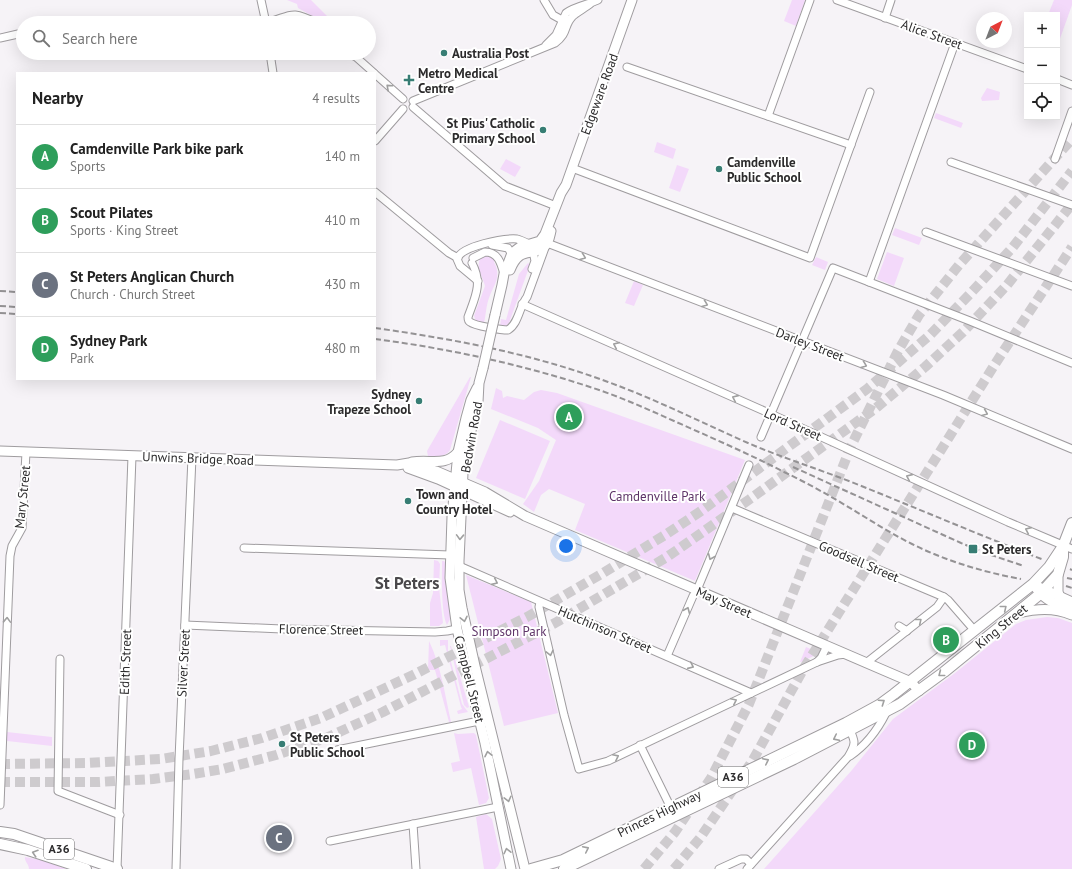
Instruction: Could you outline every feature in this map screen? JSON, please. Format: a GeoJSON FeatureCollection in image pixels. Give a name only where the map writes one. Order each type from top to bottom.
{"type":"FeatureCollection","features":[{"type":"Feature","properties":{"kind":"highway","name":"King Street"},"geometry":{"type":"LineString","coordinates":[[919,691],[1042,592],[1058,574],[1063,557],[1068,548],[1072,523]]}},
{"type":"Feature","properties":{"kind":"highway","name":"King Street"},"geometry":{"type":"LineString","coordinates":[[911,682],[1033,584],[1068,548]]}},
{"type":"Feature","properties":{"kind":"highway","name":"Princes Highway"},"geometry":{"type":"LineString","coordinates":[[531,869],[563,860],[671,808],[850,731],[878,705],[911,682]]}},
{"type":"Feature","properties":{"kind":"highway","name":"Princes Highway"},"geometry":{"type":"LineString","coordinates":[[564,869],[886,713],[919,691]]}},
{"type":"Feature","properties":{"kind":"highway","name":"A36"},"geometry":{"type":"LineString","coordinates":[[0,832],[14,834],[117,869]]}},
{"type":"Feature","properties":{"kind":"highway","name":"A36"},"geometry":{"type":"LineString","coordinates":[[0,844],[28,850],[86,869]]}},
{"type":"Feature","properties":{"kind":"main road","name":"Edgeware Road"},"geometry":{"type":"LineString","coordinates":[[565,188],[632,0]]}},
{"type":"Feature","properties":{"kind":"main road"},"geometry":{"type":"LineString","coordinates":[[531,247],[540,241],[546,234],[561,193],[565,188]]}},
{"type":"Feature","properties":{"kind":"main road"},"geometry":{"type":"LineString","coordinates":[[514,257],[520,247],[531,247],[546,244],[565,188]]}},
{"type":"Feature","properties":{"kind":"main road","name":"Bedwin Road"},"geometry":{"type":"LineString","coordinates":[[459,485],[458,452],[471,400],[479,383],[483,368],[504,274],[514,257]]}},
{"type":"Feature","properties":{"kind":"main road","name":"Bedwin Road"},"geometry":{"type":"LineString","coordinates":[[502,286],[514,257]]}},
{"type":"Feature","properties":{"kind":"main road","name":"Bedwin Road"},"geometry":{"type":"LineString","coordinates":[[459,485],[478,402],[479,383]]}},
{"type":"Feature","properties":{"kind":"main road","name":"Unwins Bridge Road"},"geometry":{"type":"LineString","coordinates":[[0,451],[397,465],[409,463],[426,467],[459,485]]}},
{"type":"Feature","properties":{"kind":"main road"},"geometry":{"type":"LineString","coordinates":[[409,463],[426,460],[445,462],[453,458],[458,452]]}},
{"type":"Feature","properties":{"kind":"main road","name":"Unwins Bridge Road"},"geometry":{"type":"LineString","coordinates":[[397,465],[459,485]]}},
{"type":"Feature","properties":{"kind":"main road","name":"May Street"},"geometry":{"type":"LineString","coordinates":[[459,485],[485,492],[525,516],[911,682],[919,691]]}},
{"type":"Feature","properties":{"kind":"main road","name":"Campbell Street"},"geometry":{"type":"LineString","coordinates":[[459,485],[450,555],[451,586],[457,629],[525,869]]}},
{"type":"Feature","properties":{"kind":"main road","name":"Campbell Street"},"geometry":{"type":"LineString","coordinates":[[459,485],[459,566],[462,608],[484,720],[498,807],[511,869]]}},
{"type":"Feature","properties":{"kind":"main road"},"geometry":{"type":"LineString","coordinates":[[1058,574],[1058,592],[1060,597]]}},
{"type":"Feature","properties":{"kind":"main road"},"geometry":{"type":"LineString","coordinates":[[1033,584],[1042,592],[1046,599],[1072,610]]}},
{"type":"Feature","properties":{"kind":"main road"},"geometry":{"type":"LineString","coordinates":[[1042,592],[1072,602]]}},
{"type":"Feature","properties":{"kind":"main road"},"geometry":{"type":"LineString","coordinates":[[1017,613],[1040,609],[1050,609],[1072,616]]}},
{"type":"Feature","properties":{"kind":"street"},"geometry":{"type":"LineString","coordinates":[[261,0],[264,16]]}},
{"type":"Feature","properties":{"kind":"street"},"geometry":{"type":"LineString","coordinates":[[544,0],[553,15],[565,21]]}},
{"type":"Feature","properties":{"kind":"street"},"geometry":{"type":"LineString","coordinates":[[565,21],[598,0]]}},
{"type":"Feature","properties":{"kind":"street"},"geometry":{"type":"LineString","coordinates":[[768,116],[810,0]]}},
{"type":"Feature","properties":{"kind":"street","name":"Alice Street"},"geometry":{"type":"LineString","coordinates":[[837,0],[1024,68]]}},
{"type":"Feature","properties":{"kind":"street"},"geometry":{"type":"LineString","coordinates":[[885,18],[891,0]]}},
{"type":"Feature","properties":{"kind":"street"},"geometry":{"type":"LineString","coordinates":[[288,16],[294,14],[304,16]]}},
{"type":"Feature","properties":{"kind":"street"},"geometry":{"type":"LineString","coordinates":[[403,109],[409,111],[413,104],[555,43],[560,40],[564,34],[565,21]]}},
{"type":"Feature","properties":{"kind":"street"},"geometry":{"type":"LineString","coordinates":[[0,38],[16,34]]}},
{"type":"Feature","properties":{"kind":"street"},"geometry":{"type":"LineString","coordinates":[[869,282],[955,43]]}},
{"type":"Feature","properties":{"kind":"street"},"geometry":{"type":"LineString","coordinates":[[271,60],[273,72]]}},
{"type":"Feature","properties":{"kind":"street"},"geometry":{"type":"LineString","coordinates":[[359,60],[372,72]]}},
{"type":"Feature","properties":{"kind":"street"},"geometry":{"type":"LineString","coordinates":[[627,67],[851,145]]}},
{"type":"Feature","properties":{"kind":"street"},"geometry":{"type":"LineString","coordinates":[[376,76],[403,99],[407,98],[505,186],[556,206]]}},
{"type":"Feature","properties":{"kind":"street"},"geometry":{"type":"LineString","coordinates":[[1060,81],[1072,85]]}},
{"type":"Feature","properties":{"kind":"street"},"geometry":{"type":"LineString","coordinates":[[572,168],[810,258],[870,92]]}},
{"type":"Feature","properties":{"kind":"street"},"geometry":{"type":"LineString","coordinates":[[403,99],[401,105],[403,109]]}},
{"type":"Feature","properties":{"kind":"street"},"geometry":{"type":"LineString","coordinates":[[376,140],[403,109]]}},
{"type":"Feature","properties":{"kind":"street"},"geometry":{"type":"LineString","coordinates":[[1055,159],[1072,112]]}},
{"type":"Feature","properties":{"kind":"street"},"geometry":{"type":"LineString","coordinates":[[951,162],[1072,206]]}},
{"type":"Feature","properties":{"kind":"street"},"geometry":{"type":"LineString","coordinates":[[376,193],[449,253],[458,258]]}},
{"type":"Feature","properties":{"kind":"street"},"geometry":{"type":"LineString","coordinates":[[926,232],[1072,286]]}},
{"type":"Feature","properties":{"kind":"street"},"geometry":{"type":"LineString","coordinates":[[465,252],[470,254],[476,269],[478,280],[477,291],[468,317],[469,322],[507,330],[510,329],[515,322],[535,261],[531,247],[522,240],[517,239],[475,246],[461,253],[458,258],[458,264],[478,280]]}},
{"type":"Feature","properties":{"kind":"street"},"geometry":{"type":"LineString","coordinates":[[522,303],[527,297],[546,244]]}},
{"type":"Feature","properties":{"kind":"street","name":"Darley Street"},"geometry":{"type":"LineString","coordinates":[[546,244],[943,396],[1072,449]]}},
{"type":"Feature","properties":{"kind":"street"},"geometry":{"type":"LineString","coordinates":[[484,245],[505,247],[514,257]]}},
{"type":"Feature","properties":{"kind":"street"},"geometry":{"type":"LineString","coordinates":[[462,267],[469,267],[473,261],[484,252],[491,253],[499,259],[504,274]]}},
{"type":"Feature","properties":{"kind":"street"},"geometry":{"type":"LineString","coordinates":[[761,438],[832,268],[970,321],[1072,363]]}},
{"type":"Feature","properties":{"kind":"street","name":"Lord Street"},"geometry":{"type":"LineString","coordinates":[[522,303],[1068,548]]}},
{"type":"Feature","properties":{"kind":"street","name":"Mary Street"},"geometry":{"type":"LineString","coordinates":[[0,805],[10,556],[12,546],[22,528],[26,452]]}},
{"type":"Feature","properties":{"kind":"street","name":"Edith Street"},"geometry":{"type":"LineString","coordinates":[[117,869],[132,456]]}},
{"type":"Feature","properties":{"kind":"street","name":"Silver Street"},"geometry":{"type":"LineString","coordinates":[[176,869],[192,457]]}},
{"type":"Feature","properties":{"kind":"street"},"geometry":{"type":"LineString","coordinates":[[667,656],[697,590],[749,465]]}},
{"type":"Feature","properties":{"kind":"street","name":"Goodsell Street"},"geometry":{"type":"LineString","coordinates":[[732,508],[944,596],[975,631]]}},
{"type":"Feature","properties":{"kind":"street"},"geometry":{"type":"LineString","coordinates":[[244,548],[450,555]]}},
{"type":"Feature","properties":{"kind":"street","name":"Hutchinson Street"},"geometry":{"type":"LineString","coordinates":[[459,566],[751,693]]}},
{"type":"Feature","properties":{"kind":"street"},"geometry":{"type":"LineString","coordinates":[[866,663],[937,607],[944,596]]}},
{"type":"Feature","properties":{"kind":"street"},"geometry":{"type":"LineString","coordinates":[[540,602],[539,607],[564,715],[579,769],[608,761],[817,662],[838,655],[847,654]]}},
{"type":"Feature","properties":{"kind":"street","name":"Florence Street"},"geometry":{"type":"LineString","coordinates":[[185,624],[282,629],[435,632],[457,629]]}},
{"type":"Feature","properties":{"kind":"street"},"geometry":{"type":"LineString","coordinates":[[899,626],[907,631]]}},
{"type":"Feature","properties":{"kind":"street"},"geometry":{"type":"LineString","coordinates":[[817,662],[821,658],[827,646]]}},
{"type":"Feature","properties":{"kind":"street"},"geometry":{"type":"LineString","coordinates":[[60,659],[58,791],[120,815]]}},
{"type":"Feature","properties":{"kind":"street"},"geometry":{"type":"LineString","coordinates":[[719,869],[741,859],[746,859],[749,866],[848,757],[858,750],[867,740],[881,724],[886,713]]}},
{"type":"Feature","properties":{"kind":"street"},"geometry":{"type":"LineString","coordinates":[[337,750],[484,720]]}},
{"type":"Feature","properties":{"kind":"street"},"geometry":{"type":"LineString","coordinates":[[850,731],[861,742],[867,740]]}},
{"type":"Feature","properties":{"kind":"street"},"geometry":{"type":"LineString","coordinates":[[848,757],[854,746],[850,731]]}},
{"type":"Feature","properties":{"kind":"street"},"geometry":{"type":"LineString","coordinates":[[640,745],[671,808]]}},
{"type":"Feature","properties":{"kind":"street"},"geometry":{"type":"LineString","coordinates":[[330,841],[498,807]]}},
{"type":"Feature","properties":{"kind":"street"},"geometry":{"type":"LineString","coordinates":[[413,824],[416,869]]}},
{"type":"Feature","properties":{"kind":"green space"},"geometry":{"type":"Polygon","coordinates":[[[287,0],[311,0],[327,16],[312,16],[298,8],[297,4],[287,0]]]}},
{"type":"Feature","properties":{"kind":"green space"},"geometry":{"type":"Polygon","coordinates":[[[792,0],[805,0],[796,26],[784,21],[792,0]]]}},
{"type":"Feature","properties":{"kind":"green space"},"geometry":{"type":"Polygon","coordinates":[[[1054,0],[1072,0],[1072,5],[1060,39],[1060,12],[1049,12],[1054,0]]]}},
{"type":"Feature","properties":{"kind":"green space"},"geometry":{"type":"Polygon","coordinates":[[[987,88],[1000,92],[999,100],[982,101],[981,98],[987,88]]]}},
{"type":"Feature","properties":{"kind":"green space"},"geometry":{"type":"Polygon","coordinates":[[[936,113],[963,123],[961,128],[934,118],[936,113]]]}},
{"type":"Feature","properties":{"kind":"green space"},"geometry":{"type":"Polygon","coordinates":[[[657,142],[676,149],[673,159],[654,152],[657,142]]]}},
{"type":"Feature","properties":{"kind":"green space"},"geometry":{"type":"Polygon","coordinates":[[[506,159],[521,167],[515,177],[500,169],[506,159]]]}},
{"type":"Feature","properties":{"kind":"green space"},"geometry":{"type":"Polygon","coordinates":[[[677,165],[689,169],[680,192],[669,188],[677,165]]]}},
{"type":"Feature","properties":{"kind":"green space"},"geometry":{"type":"Polygon","coordinates":[[[895,228],[922,238],[919,245],[892,235],[895,228]]]}},
{"type":"Feature","properties":{"kind":"green space"},"geometry":{"type":"Polygon","coordinates":[[[887,252],[904,258],[894,286],[877,279],[887,252]]]}},
{"type":"Feature","properties":{"kind":"green space"},"geometry":{"type":"Polygon","coordinates":[[[486,255],[496,260],[494,262],[497,276],[488,301],[484,323],[476,321],[474,316],[485,286],[479,269],[479,262],[480,258],[486,255]]]}},
{"type":"Feature","properties":{"kind":"green space"},"geometry":{"type":"Polygon","coordinates":[[[816,257],[828,262],[825,270],[812,265],[816,257]]]}},
{"type":"Feature","properties":{"kind":"green space"},"geometry":{"type":"Polygon","coordinates":[[[528,263],[530,265],[509,323],[506,326],[500,326],[501,319],[506,320],[519,274],[528,263]]]}},
{"type":"Feature","properties":{"kind":"green space"},"geometry":{"type":"Polygon","coordinates":[[[634,281],[643,285],[634,306],[625,303],[634,281]]]}},
{"type":"Feature","properties":{"kind":"green space"},"geometry":{"type":"Polygon","coordinates":[[[470,377],[450,450],[448,453],[443,455],[428,456],[427,451],[470,377]]]}},
{"type":"Feature","properties":{"kind":"green space","name":"Camdenville Park"},"geometry":{"type":"Polygon","coordinates":[[[496,388],[502,391],[503,398],[507,396],[524,400],[534,392],[541,390],[557,393],[745,460],[695,581],[575,530],[585,504],[549,489],[541,495],[534,512],[523,504],[539,481],[556,440],[538,428],[491,409],[496,388]]]}},
{"type":"Feature","properties":{"kind":"green space"},"geometry":{"type":"Polygon","coordinates":[[[500,420],[550,441],[525,499],[476,478],[500,420]]]}},
{"type":"Feature","properties":{"kind":"green space"},"geometry":{"type":"Polygon","coordinates":[[[434,560],[438,561],[440,564],[439,587],[443,623],[439,626],[430,626],[430,603],[433,593],[434,560]]]}},
{"type":"Feature","properties":{"kind":"green space"},"geometry":{"type":"Polygon","coordinates":[[[442,561],[446,564],[451,617],[447,625],[443,604],[442,561]]]}},
{"type":"Feature","properties":{"kind":"green space","name":"Simpson Park"},"geometry":{"type":"Polygon","coordinates":[[[466,575],[531,602],[558,713],[504,726],[466,575]]]}},
{"type":"Feature","properties":{"kind":"green space"},"geometry":{"type":"Polygon","coordinates":[[[1047,617],[1058,618],[1072,623],[1072,869],[764,869],[852,770],[893,719],[955,673],[1016,624],[1026,620],[1047,617]]]}},
{"type":"Feature","properties":{"kind":"green space"},"geometry":{"type":"Polygon","coordinates":[[[440,640],[448,640],[448,650],[462,704],[468,712],[458,714],[457,711],[462,709],[445,645],[440,646],[440,640]]]}},
{"type":"Feature","properties":{"kind":"green space"},"geometry":{"type":"Polygon","coordinates":[[[429,641],[440,670],[451,722],[449,722],[435,670],[428,670],[429,641]]]}},
{"type":"Feature","properties":{"kind":"green space"},"geometry":{"type":"Polygon","coordinates":[[[450,646],[469,707],[467,708],[464,705],[450,646]]]}},
{"type":"Feature","properties":{"kind":"green space"},"geometry":{"type":"Polygon","coordinates":[[[806,647],[818,652],[818,654],[800,662],[806,647]]]}},
{"type":"Feature","properties":{"kind":"green space"},"geometry":{"type":"Polygon","coordinates":[[[7,732],[52,737],[52,746],[7,741],[7,732]]]}},
{"type":"Feature","properties":{"kind":"green space"},"geometry":{"type":"Polygon","coordinates":[[[454,733],[474,733],[476,735],[489,798],[486,803],[479,805],[471,768],[453,772],[451,763],[460,761],[454,733]]]}},
{"type":"Feature","properties":{"kind":"green space"},"geometry":{"type":"Polygon","coordinates":[[[486,814],[492,819],[501,859],[495,869],[484,869],[476,817],[486,814]]]}},
{"type":"Feature","properties":{"kind":"green space"},"geometry":{"type":"Polygon","coordinates":[[[25,857],[42,860],[67,869],[29,869],[25,857]]]}},
{"type":"Feature","properties":{"kind":"tunnel"},"geometry":{"type":"LineString","coordinates":[[644,869],[675,832],[711,778],[749,704],[851,446],[898,351],[919,315],[959,265],[1072,139]]}},
{"type":"Feature","properties":{"kind":"tunnel"},"geometry":{"type":"LineString","coordinates":[[0,764],[86,763],[161,759],[211,751],[262,738],[321,718],[413,675],[527,617],[603,573],[701,511],[867,389],[930,335],[970,294],[1013,247],[1072,171]]}},
{"type":"Feature","properties":{"kind":"tunnel"},"geometry":{"type":"LineString","coordinates":[[0,782],[98,782],[153,779],[223,769],[276,755],[326,738],[383,712],[555,623],[667,557],[876,408],[925,367],[963,332],[1007,285],[1072,204]]}},
{"type":"Feature","properties":{"kind":"tunnel"},"geometry":{"type":"LineString","coordinates":[[674,869],[700,838],[753,760],[804,668],[995,364],[1072,247]]}},
{"type":"Feature","properties":{"kind":"railway"},"geometry":{"type":"LineString","coordinates":[[0,291],[16,292]]}},
{"type":"Feature","properties":{"kind":"railway"},"geometry":{"type":"LineString","coordinates":[[0,306],[16,307]]}},
{"type":"Feature","properties":{"kind":"railway"},"geometry":{"type":"LineString","coordinates":[[0,313],[16,314]]}},
{"type":"Feature","properties":{"kind":"railway"},"geometry":{"type":"LineString","coordinates":[[376,328],[434,337],[493,349],[551,363],[580,372],[645,397],[755,446],[859,485],[1044,560]]}},
{"type":"Feature","properties":{"kind":"railway"},"geometry":{"type":"LineString","coordinates":[[376,339],[490,359],[547,374],[602,391],[643,407],[772,466],[815,488],[894,535],[938,556],[993,573],[1021,579]]}},
{"type":"Feature","properties":{"kind":"railway"},"geometry":{"type":"LineString","coordinates":[[793,467],[961,543],[1024,566]]}},
{"type":"Feature","properties":{"kind":"railway"},"geometry":{"type":"LineString","coordinates":[[1067,578],[1072,579]]}},
{"type":"Feature","properties":{"kind":"railway"},"geometry":{"type":"LineString","coordinates":[[1066,586],[1072,588]]}},
{"type":"Feature","properties":{"kind":"place","name":"Australia Post"},"geometry":{"type":"Point","coordinates":[444,53]}},
{"type":"Feature","properties":{"kind":"place","name":"Metro Medical Centre"},"geometry":{"type":"Point","coordinates":[409,80]}},
{"type":"Feature","properties":{"kind":"place","name":"St Pius' Catholic Primary School"},"geometry":{"type":"Point","coordinates":[543,130]}},
{"type":"Feature","properties":{"kind":"place","name":"Camdenville Public School"},"geometry":{"type":"Point","coordinates":[719,169]}},
{"type":"Feature","properties":{"kind":"place","name":"Sydney Trapeze School"},"geometry":{"type":"Point","coordinates":[419,401]}},
{"type":"Feature","properties":{"kind":"place","name":"Camdenville Park bike park"},"geometry":{"type":"Point","coordinates":[569,417]}},
{"type":"Feature","properties":{"kind":"place","name":"Town and Country Hotel"},"geometry":{"type":"Point","coordinates":[408,501]}},
{"type":"Feature","properties":{"kind":"place","name":"St Peters"},"geometry":{"type":"Point","coordinates":[973,549]}},
{"type":"Feature","properties":{"kind":"place","name":"Scout Pilates"},"geometry":{"type":"Point","coordinates":[946,640]}},
{"type":"Feature","properties":{"kind":"place","name":"St Peters Public School"},"geometry":{"type":"Point","coordinates":[282,744]}},
{"type":"Feature","properties":{"kind":"place","name":"Sydney Park"},"geometry":{"type":"Point","coordinates":[972,745]}},
{"type":"Feature","properties":{"kind":"place","name":"St Peters Anglican Church"},"geometry":{"type":"Point","coordinates":[279,838]}},
{"type":"Feature","properties":{"kind":"district","name":"St Peters"},"geometry":{"type":"Point","coordinates":[407,583]}}]}
